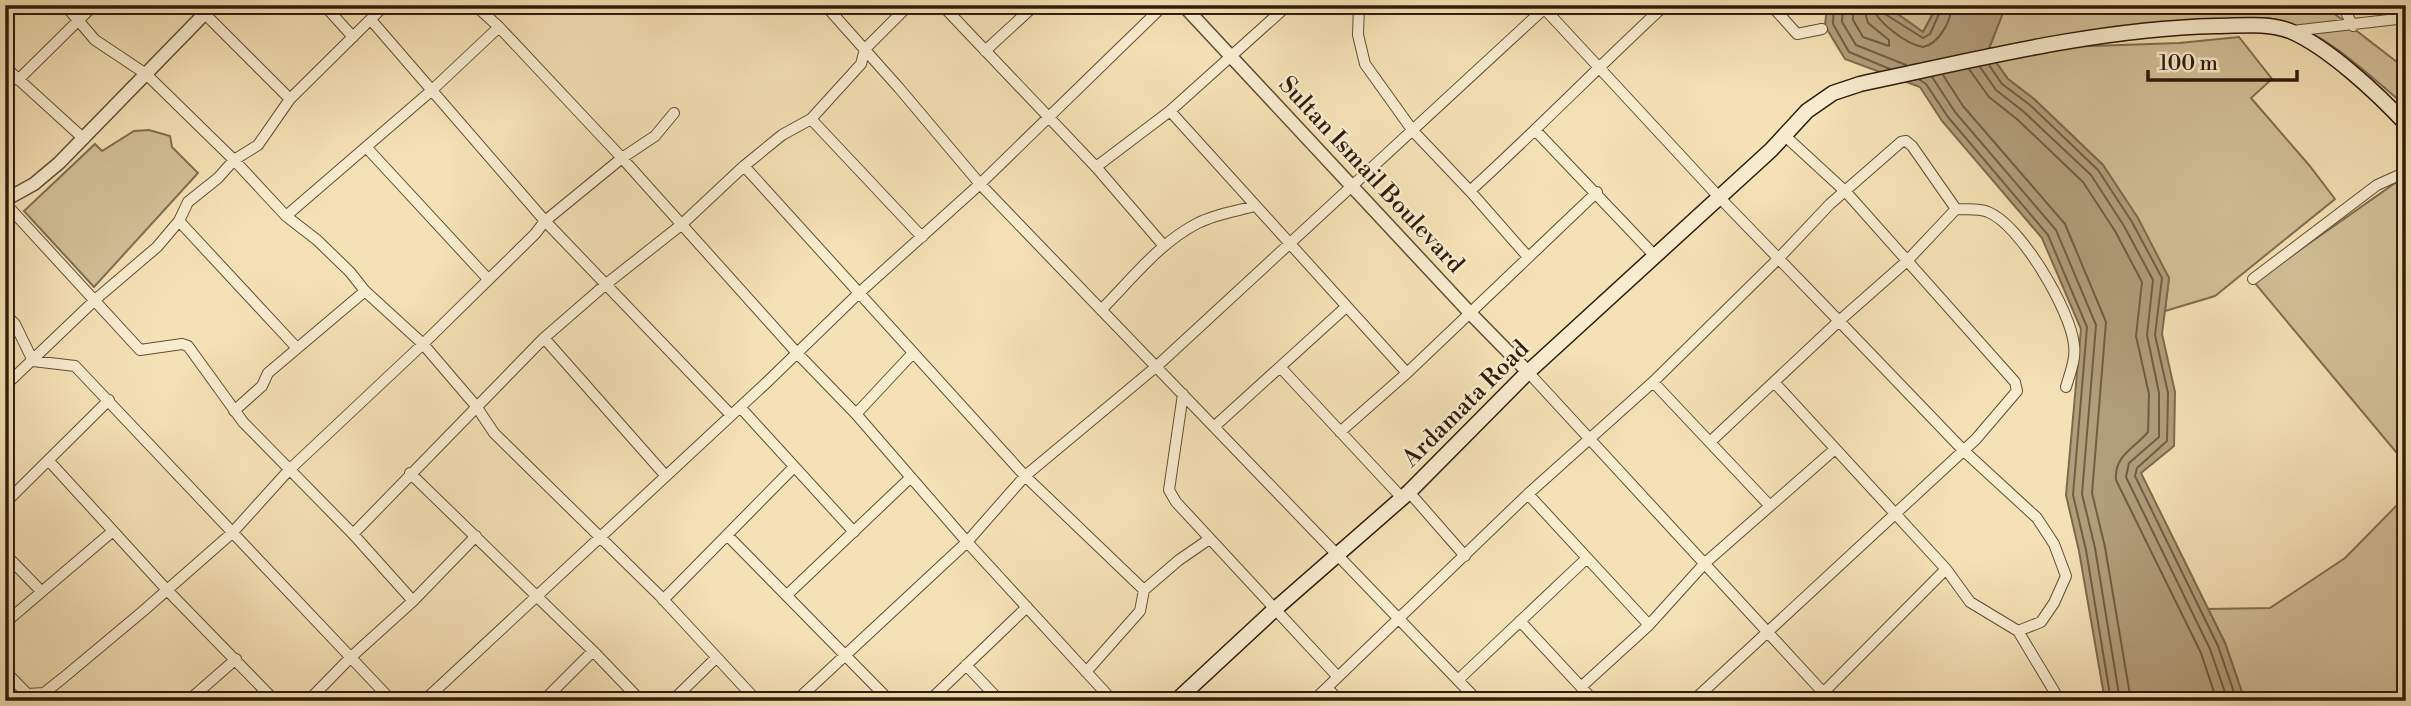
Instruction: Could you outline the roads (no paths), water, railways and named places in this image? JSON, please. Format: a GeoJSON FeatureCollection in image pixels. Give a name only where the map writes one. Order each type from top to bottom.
{"type":"FeatureCollection","features":[{"type":"Feature","properties":{"kind":"main road","name":"Ardamata Road"},"geometry":{"type":"LineString","coordinates":[[1176,701],[1274,610],[1406,495],[1528,372],[1807,111],[1833,93],[2015,51],[2110,33],[2195,27],[2272,26],[2291,32]]}},
{"type":"Feature","properties":{"kind":"main road"},"geometry":{"type":"LineString","coordinates":[[2291,32],[2324,51],[2367,86],[2406,124]]}},
{"type":"Feature","properties":{"kind":"street"},"geometry":{"type":"LineString","coordinates":[[65,5],[95,40],[146,74],[234,160],[286,216],[317,240],[365,291],[423,344],[476,406],[494,433],[663,600],[757,701]]}},
{"type":"Feature","properties":{"kind":"street"},"geometry":{"type":"LineString","coordinates":[[18,79],[94,5]]}},
{"type":"Feature","properties":{"kind":"street"},"geometry":{"type":"LineString","coordinates":[[324,5],[353,37]]}},
{"type":"Feature","properties":{"kind":"street"},"geometry":{"type":"LineString","coordinates":[[5,386],[96,299],[157,247],[178,221],[188,202],[218,178],[234,160],[258,145],[290,99],[385,5]]}},
{"type":"Feature","properties":{"kind":"street"},"geometry":{"type":"LineString","coordinates":[[475,5],[622,158],[1113,701]]}},
{"type":"Feature","properties":{"kind":"street"},"geometry":{"type":"LineString","coordinates":[[825,5],[980,184],[1478,701]]}},
{"type":"Feature","properties":{"kind":"street"},"geometry":{"type":"LineString","coordinates":[[353,534],[544,338],[681,225],[744,166],[782,135],[811,120],[861,64],[865,49],[909,5]]}},
{"type":"Feature","properties":{"kind":"street"},"geometry":{"type":"LineString","coordinates":[[942,5],[1096,167],[1164,246]]}},
{"type":"Feature","properties":{"kind":"street"},"geometry":{"type":"LineString","coordinates":[[985,51],[1035,5]]}},
{"type":"Feature","properties":{"kind":"street"},"geometry":{"type":"LineString","coordinates":[[424,701],[538,597],[859,293],[980,184],[1164,5]]}},
{"type":"Feature","properties":{"kind":"street","name":"Sultan Ismail Boulevard"},"geometry":{"type":"LineString","coordinates":[[1183,5],[1528,372]]}},
{"type":"Feature","properties":{"kind":"street"},"geometry":{"type":"LineString","coordinates":[[1096,167],[1170,111],[1229,55],[1288,5]]}},
{"type":"Feature","properties":{"kind":"street"},"geometry":{"type":"LineString","coordinates":[[1359,5],[1358,35],[1365,64],[1413,131],[1528,257]]}},
{"type":"Feature","properties":{"kind":"street"},"geometry":{"type":"LineString","coordinates":[[1470,191],[1536,131],[1597,67],[1665,5]]}},
{"type":"Feature","properties":{"kind":"street"},"geometry":{"type":"LineString","coordinates":[[1771,5],[1797,34],[1822,29]]}},
{"type":"Feature","properties":{"kind":"street"},"geometry":{"type":"LineString","coordinates":[[2342,5],[2353,26]]}},
{"type":"Feature","properties":{"kind":"street"},"geometry":{"type":"LineString","coordinates":[[796,701],[967,542],[1025,477],[1157,366],[1544,7],[1718,196],[1963,450],[2037,519],[2054,544],[2066,576],[2054,603],[2041,622],[2018,631]]}},
{"type":"Feature","properties":{"kind":"street"},"geometry":{"type":"LineString","coordinates":[[290,99],[204,8],[84,139],[34,184],[5,201],[140,350],[182,344],[188,346],[234,411],[353,534],[413,601]]}},
{"type":"Feature","properties":{"kind":"street"},"geometry":{"type":"LineString","coordinates":[[2291,32],[2406,18]]}},
{"type":"Feature","properties":{"kind":"street"},"geometry":{"type":"LineString","coordinates":[[371,20],[545,221],[731,415]]}},
{"type":"Feature","properties":{"kind":"street"},"geometry":{"type":"LineString","coordinates":[[286,216],[499,27]]}},
{"type":"Feature","properties":{"kind":"street"},"geometry":{"type":"LineString","coordinates":[[5,67],[84,139]]}},
{"type":"Feature","properties":{"kind":"street"},"geometry":{"type":"LineString","coordinates":[[1170,111],[1407,373]]}},
{"type":"Feature","properties":{"kind":"street"},"geometry":{"type":"LineString","coordinates":[[16,701],[44,693],[232,533],[289,470],[423,344],[545,221],[622,158],[655,136],[674,113]]}},
{"type":"Feature","properties":{"kind":"street"},"geometry":{"type":"LineString","coordinates":[[811,120],[922,237]]}},
{"type":"Feature","properties":{"kind":"street"},"geometry":{"type":"LineString","coordinates":[[1536,131],[1597,192],[1654,255]]}},
{"type":"Feature","properties":{"kind":"street"},"geometry":{"type":"LineString","coordinates":[[1693,701],[1963,450],[2017,391],[2015,382],[1846,192],[1784,135]]}},
{"type":"Feature","properties":{"kind":"street"},"geometry":{"type":"LineString","coordinates":[[1313,701],[1528,494],[1653,382],[1826,208],[1899,144],[1906,141],[1912,146],[1956,209]]}},
{"type":"Feature","properties":{"kind":"street"},"geometry":{"type":"LineString","coordinates":[[366,147],[488,279]]}},
{"type":"Feature","properties":{"kind":"street"},"geometry":{"type":"LineString","coordinates":[[744,166],[1025,477],[1144,590]]}},
{"type":"Feature","properties":{"kind":"street"},"geometry":{"type":"LineString","coordinates":[[2253,279],[2377,185],[2406,172]]}},
{"type":"Feature","properties":{"kind":"street"},"geometry":{"type":"LineString","coordinates":[[1340,432],[1407,373],[1597,192]]}},
{"type":"Feature","properties":{"kind":"street"},"geometry":{"type":"LineString","coordinates":[[1101,310],[1164,246],[1185,230],[1201,221],[1255,206]]}},
{"type":"Feature","properties":{"kind":"street"},"geometry":{"type":"LineString","coordinates":[[1710,442],[1907,261],[1956,209]]}},
{"type":"Feature","properties":{"kind":"street"},"geometry":{"type":"LineString","coordinates":[[1956,209],[1986,211],[2000,219],[2015,233],[2037,263],[2070,324],[2074,345],[2073,361],[2066,387]]}},
{"type":"Feature","properties":{"kind":"street"},"geometry":{"type":"LineString","coordinates":[[178,221],[296,347]]}},
{"type":"Feature","properties":{"kind":"street"},"geometry":{"type":"LineString","coordinates":[[234,411],[262,386],[268,373],[296,347],[365,291]]}},
{"type":"Feature","properties":{"kind":"street"},"geometry":{"type":"LineString","coordinates":[[1215,426],[1346,307]]}},
{"type":"Feature","properties":{"kind":"street"},"geometry":{"type":"LineString","coordinates":[[5,314],[15,324],[33,361]]}},
{"type":"Feature","properties":{"kind":"street"},"geometry":{"type":"LineString","coordinates":[[544,338],[665,475]]}},
{"type":"Feature","properties":{"kind":"street"},"geometry":{"type":"LineString","coordinates":[[856,414],[914,353]]}},
{"type":"Feature","properties":{"kind":"street"},"geometry":{"type":"LineString","coordinates":[[33,361],[75,366],[392,701]]}},
{"type":"Feature","properties":{"kind":"street"},"geometry":{"type":"LineString","coordinates":[[1280,367],[1340,432],[1465,556]]}},
{"type":"Feature","properties":{"kind":"street"},"geometry":{"type":"LineString","coordinates":[[1528,372],[1767,631],[1823,698],[1946,569]]}},
{"type":"Feature","properties":{"kind":"street"},"geometry":{"type":"LineString","coordinates":[[1653,382],[1770,506]]}},
{"type":"Feature","properties":{"kind":"street"},"geometry":{"type":"LineString","coordinates":[[1773,383],[1946,569],[1970,602],[2018,631],[2057,699]]}},
{"type":"Feature","properties":{"kind":"street"},"geometry":{"type":"LineString","coordinates":[[1184,394],[1169,490],[1208,540],[1338,677]]}},
{"type":"Feature","properties":{"kind":"street"},"geometry":{"type":"LineString","coordinates":[[5,503],[109,400]]}},
{"type":"Feature","properties":{"kind":"street"},"geometry":{"type":"LineString","coordinates":[[740,407],[854,531]]}},
{"type":"Feature","properties":{"kind":"street"},"geometry":{"type":"LineString","coordinates":[[1581,687],[1649,625],[1705,563],[1835,449]]}},
{"type":"Feature","properties":{"kind":"street"},"geometry":{"type":"LineString","coordinates":[[49,461],[167,590],[275,701]]}},
{"type":"Feature","properties":{"kind":"street"},"geometry":{"type":"LineString","coordinates":[[663,600],[794,467]]}},
{"type":"Feature","properties":{"kind":"street"},"geometry":{"type":"LineString","coordinates":[[411,473],[641,701]]}},
{"type":"Feature","properties":{"kind":"street"},"geometry":{"type":"LineString","coordinates":[[787,595],[910,478]]}},
{"type":"Feature","properties":{"kind":"street"},"geometry":{"type":"LineString","coordinates":[[1528,494],[1649,625]]}},
{"type":"Feature","properties":{"kind":"street"},"geometry":{"type":"LineString","coordinates":[[5,623],[113,531]]}},
{"type":"Feature","properties":{"kind":"street"},"geometry":{"type":"LineString","coordinates":[[727,535],[890,701]]}},
{"type":"Feature","properties":{"kind":"street"},"geometry":{"type":"LineString","coordinates":[[307,701],[413,601],[476,536]]}},
{"type":"Feature","properties":{"kind":"street"},"geometry":{"type":"LineString","coordinates":[[1086,672],[1140,611],[1144,590],[1208,540]]}},
{"type":"Feature","properties":{"kind":"street"},"geometry":{"type":"LineString","coordinates":[[5,554],[41,591]]}},
{"type":"Feature","properties":{"kind":"street"},"geometry":{"type":"LineString","coordinates":[[1458,680],[1587,558]]}},
{"type":"Feature","properties":{"kind":"street"},"geometry":{"type":"LineString","coordinates":[[929,701],[1027,607]]}},
{"type":"Feature","properties":{"kind":"street"},"geometry":{"type":"LineString","coordinates":[[1521,621],[1594,701]]}},
{"type":"Feature","properties":{"kind":"street"},"geometry":{"type":"LineString","coordinates":[[543,701],[593,651]]}},
{"type":"Feature","properties":{"kind":"street"},"geometry":{"type":"LineString","coordinates":[[672,701],[716,658]]}},
{"type":"Feature","properties":{"kind":"street"},"geometry":{"type":"LineString","coordinates":[[188,701],[236,659]]}},
{"type":"Feature","properties":{"kind":"street"},"geometry":{"type":"LineString","coordinates":[[966,665],[1000,701]]}},
{"type":"Feature","properties":{"kind":"street"},"geometry":{"type":"LineString","coordinates":[[5,671],[31,697]]}},
{"type":"Feature","properties":{"kind":"street"},"geometry":{"type":"LineString","coordinates":[[1327,688],[1340,701]]}},
{"type":"Feature","properties":{"kind":"water"},"geometry":{"type":"Polygon","coordinates":[[[1827,5],[1874,5],[1889,8],[1923,32],[1938,5],[2006,5],[1988,51],[2008,79],[2034,99],[2103,165],[2138,218],[2169,278],[2162,334],[2175,392],[2174,446],[2141,473],[2225,643],[2245,701],[2105,701],[2079,551],[2066,495],[2081,329],[2042,238],[1942,121],[1920,87],[1845,59],[1825,26],[1827,5]]]}}]}
